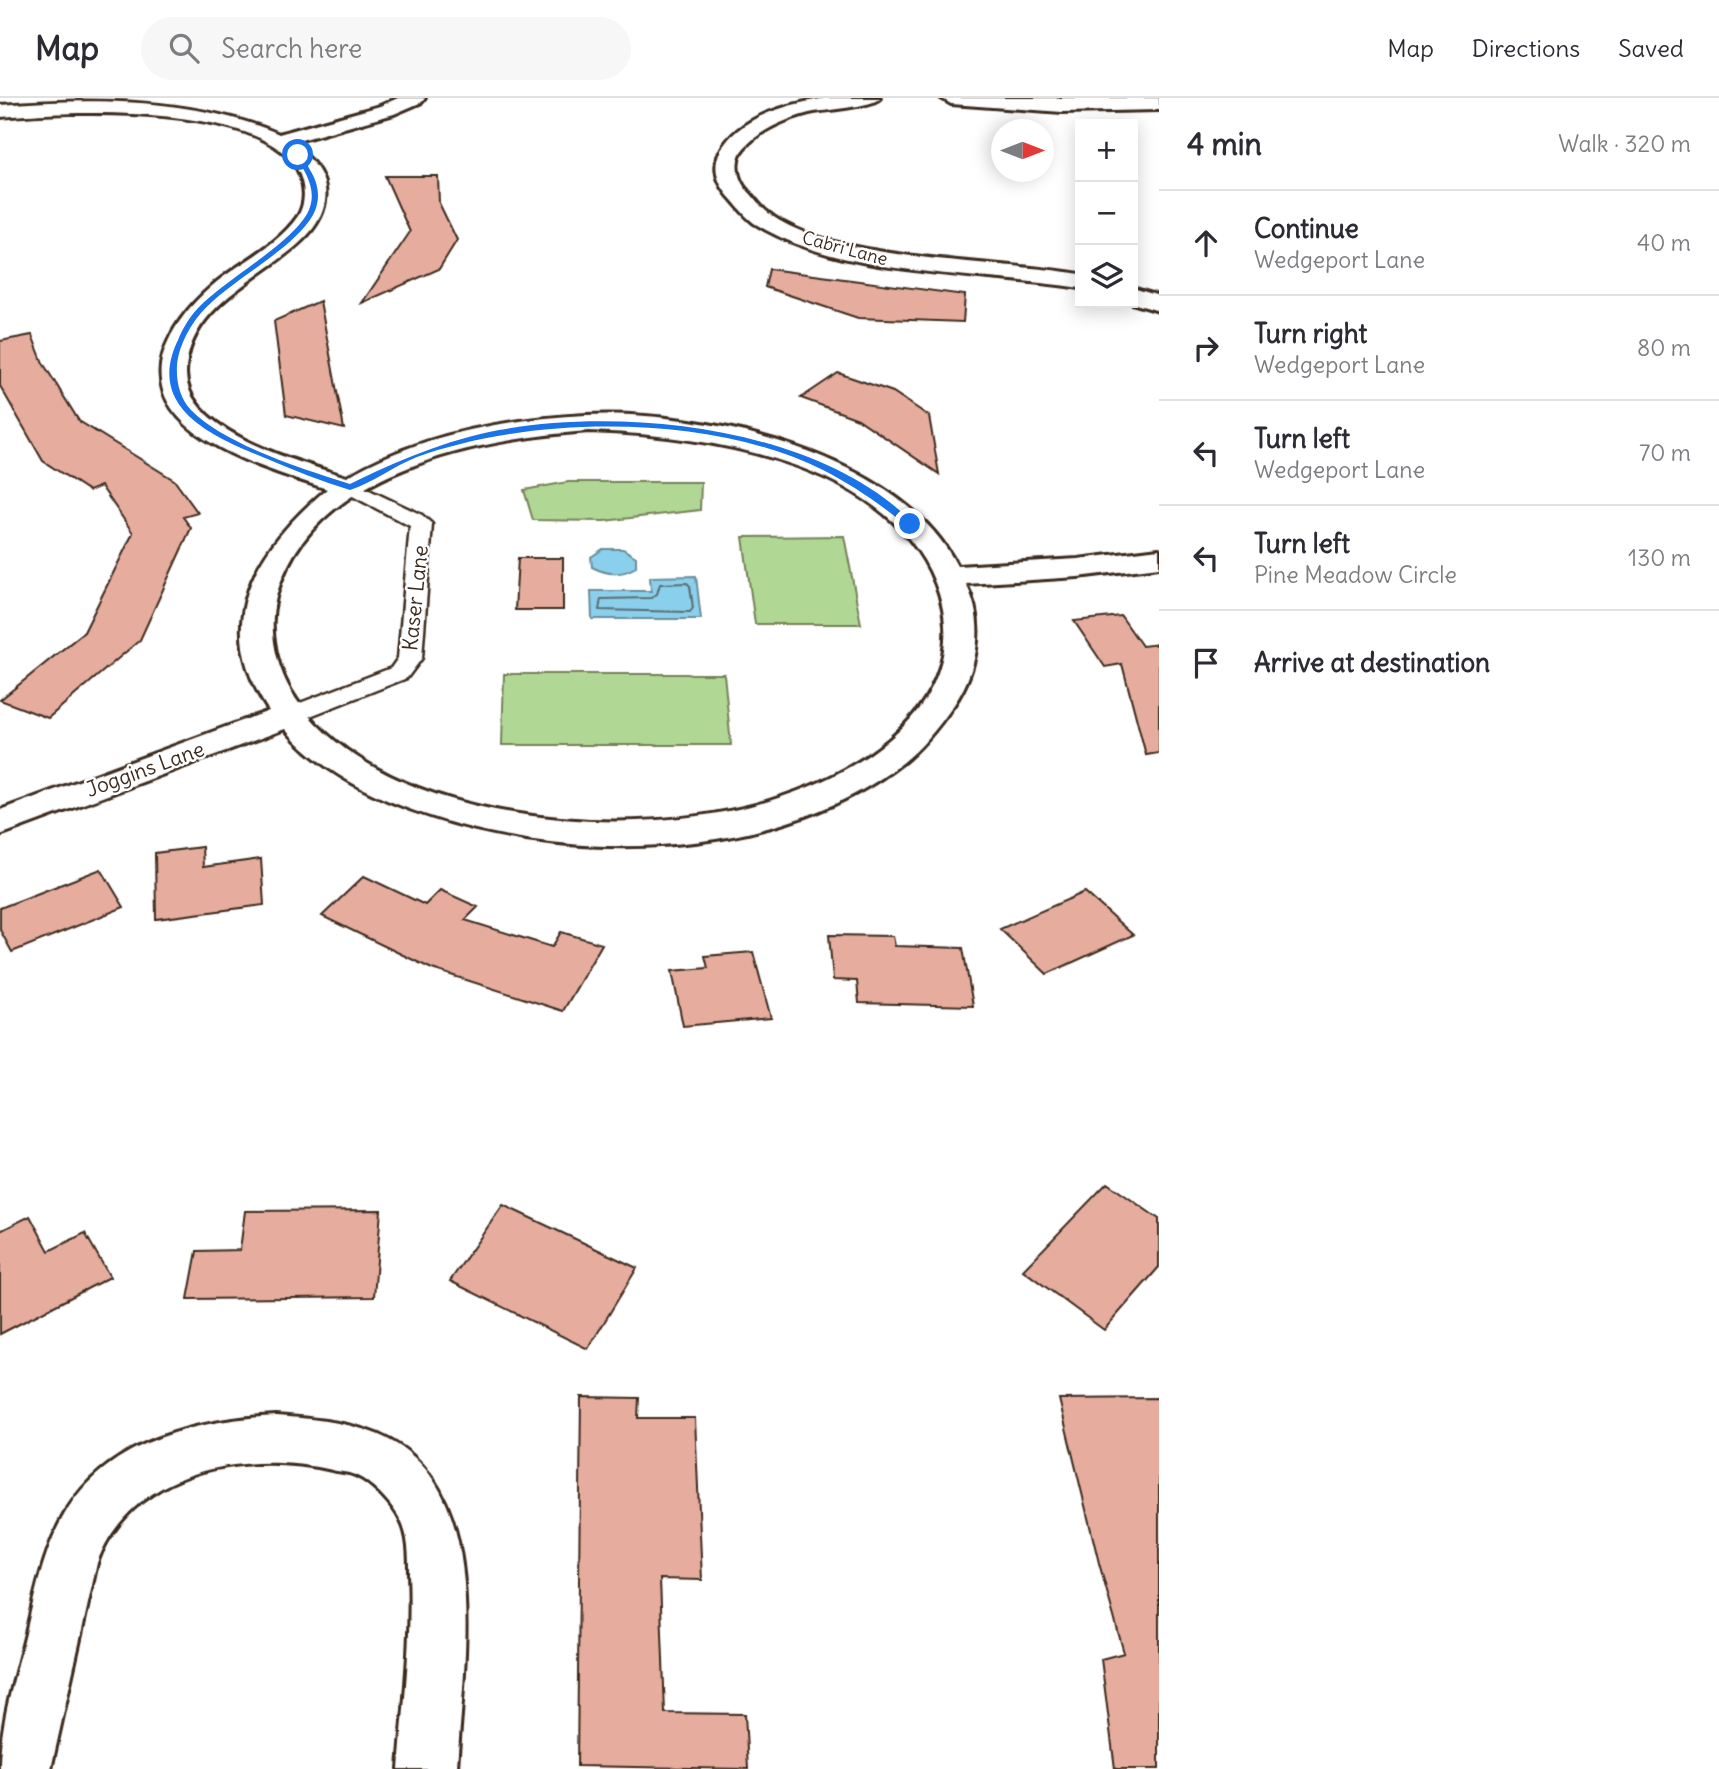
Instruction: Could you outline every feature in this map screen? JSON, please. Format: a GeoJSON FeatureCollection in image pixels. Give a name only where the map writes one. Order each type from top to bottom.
{"type":"FeatureCollection","features":[{"type":"Feature","properties":{"kind":"street"},"geometry":{"type":"LineString","coordinates":[[280,140],[387,110],[415,98]]}},
{"type":"Feature","properties":{"kind":"street","name":"Cabri Lane"},"geometry":{"type":"LineString","coordinates":[[870,98],[793,112],[747,134],[735,145],[728,157],[728,178],[734,189],[746,204],[769,221],[799,236],[844,251],[908,263],[1005,269],[1075,280]]}},
{"type":"Feature","properties":{"kind":"street"},"geometry":{"type":"LineString","coordinates":[[951,98],[1072,107],[1159,104]]}},
{"type":"Feature","properties":{"kind":"street"},"geometry":{"type":"LineString","coordinates":[[0,111],[107,104],[168,109],[221,119],[280,140],[298,155],[314,182],[313,209],[304,223],[281,246],[241,274],[200,310],[189,324],[174,356],[172,374],[176,391],[187,411],[224,439],[350,487]]}},
{"type":"Feature","properties":{"kind":"street"},"geometry":{"type":"LineString","coordinates":[[1138,297],[1159,304]]}},
{"type":"Feature","properties":{"kind":"street"},"geometry":{"type":"LineString","coordinates":[[589,423],[681,428],[770,447],[848,479],[871,493],[910,524],[939,558],[949,576],[961,615],[960,651],[949,687],[926,722],[891,755],[845,784],[791,807],[728,824],[659,834],[601,835],[554,832],[486,821],[423,803],[369,779],[324,749],[291,715],[268,681],[261,658],[257,612],[261,591],[270,569],[298,530],[316,512],[350,487],[414,456],[499,433],[589,423]]}},
{"type":"Feature","properties":{"kind":"street"},"geometry":{"type":"LineString","coordinates":[[949,576],[1078,568],[1159,558]]}},
{"type":"Feature","properties":{"kind":"street","name":"Joggins Lane"},"geometry":{"type":"LineString","coordinates":[[0,823],[291,715]]}},
{"type":"Feature","properties":{"kind":"street"},"geometry":{"type":"LineString","coordinates":[[22,1769],[69,1568],[88,1523],[116,1489],[157,1465],[192,1450],[234,1440],[273,1438],[312,1440],[374,1458],[423,1508],[434,1546],[438,1595],[428,1769]]}},
{"type":"Feature","properties":{"kind":"lane","name":"Kaser Lane"},"geometry":{"type":"LineString","coordinates":[[291,715],[400,673],[410,658],[421,524],[350,487]]}},
{"type":"Feature","properties":{"kind":"green space"},"geometry":{"type":"Polygon","coordinates":[[[568,482],[701,482],[700,510],[604,521],[533,520],[524,490],[568,482]]]}},
{"type":"Feature","properties":{"kind":"green space"},"geometry":{"type":"Polygon","coordinates":[[[844,536],[861,624],[755,624],[743,537],[844,536]]]}},
{"type":"Feature","properties":{"kind":"green space"},"geometry":{"type":"Polygon","coordinates":[[[504,674],[724,674],[731,745],[502,745],[504,674]]]}},
{"type":"Feature","properties":{"kind":"water"},"geometry":{"type":"Polygon","coordinates":[[[603,549],[623,549],[636,557],[636,567],[614,573],[592,567],[591,557],[603,549]]]}},
{"type":"Feature","properties":{"kind":"water"},"geometry":{"type":"Polygon","coordinates":[[[696,576],[701,619],[592,619],[591,591],[651,591],[650,577],[696,576]]]}},
{"type":"Feature","properties":{"kind":"building"},"geometry":{"type":"Polygon","coordinates":[[[385,176],[438,176],[439,203],[457,240],[439,269],[362,303],[410,232],[385,176]]]}},
{"type":"Feature","properties":{"kind":"building"},"geometry":{"type":"Polygon","coordinates":[[[769,269],[965,295],[963,322],[858,318],[765,287],[769,269]]]}},
{"type":"Feature","properties":{"kind":"building"},"geometry":{"type":"Polygon","coordinates":[[[320,301],[344,429],[286,415],[274,321],[320,301]]]}},
{"type":"Feature","properties":{"kind":"building"},"geometry":{"type":"Polygon","coordinates":[[[32,335],[43,363],[79,421],[174,480],[198,513],[183,517],[191,528],[140,640],[48,718],[0,700],[84,632],[133,533],[101,486],[89,491],[43,461],[0,386],[0,341],[32,335]]]}},
{"type":"Feature","properties":{"kind":"building"},"geometry":{"type":"Polygon","coordinates":[[[838,373],[893,392],[929,416],[939,474],[858,419],[801,398],[838,373]]]}},
{"type":"Feature","properties":{"kind":"building"},"geometry":{"type":"Polygon","coordinates":[[[518,558],[563,558],[563,610],[515,610],[518,558]]]}},
{"type":"Feature","properties":{"kind":"building"},"geometry":{"type":"Polygon","coordinates":[[[1121,616],[1142,646],[1159,644],[1159,753],[1146,755],[1122,664],[1105,667],[1074,621],[1121,616]]]}},
{"type":"Feature","properties":{"kind":"building"},"geometry":{"type":"Polygon","coordinates":[[[202,847],[203,867],[261,859],[264,905],[156,919],[155,853],[202,847]]]}},
{"type":"Feature","properties":{"kind":"building"},"geometry":{"type":"Polygon","coordinates":[[[101,869],[124,907],[12,952],[0,930],[0,908],[101,869]]]}},
{"type":"Feature","properties":{"kind":"building"},"geometry":{"type":"Polygon","coordinates":[[[364,876],[425,905],[440,890],[478,907],[465,920],[552,947],[561,932],[602,944],[563,1011],[432,969],[322,916],[364,876]]]}},
{"type":"Feature","properties":{"kind":"building"},"geometry":{"type":"Polygon","coordinates":[[[1085,892],[1133,935],[1047,974],[1000,929],[1085,892]]]}},
{"type":"Feature","properties":{"kind":"building"},"geometry":{"type":"Polygon","coordinates":[[[829,935],[893,936],[895,946],[963,948],[973,1006],[859,1003],[857,981],[833,980],[829,935]]]}},
{"type":"Feature","properties":{"kind":"building"},"geometry":{"type":"Polygon","coordinates":[[[753,952],[771,1018],[683,1026],[672,971],[708,968],[705,956],[753,952]]]}},
{"type":"Feature","properties":{"kind":"building"},"geometry":{"type":"Polygon","coordinates":[[[1107,1183],[1159,1219],[1159,1267],[1104,1330],[1023,1270],[1107,1183]]]}},
{"type":"Feature","properties":{"kind":"building"},"geometry":{"type":"Polygon","coordinates":[[[503,1205],[637,1268],[588,1349],[450,1281],[503,1205]]]}},
{"type":"Feature","properties":{"kind":"building"},"geometry":{"type":"Polygon","coordinates":[[[381,1210],[374,1297],[188,1299],[197,1251],[240,1250],[245,1211],[381,1210]]]}},
{"type":"Feature","properties":{"kind":"building"},"geometry":{"type":"Polygon","coordinates":[[[30,1216],[49,1251],[85,1233],[110,1277],[0,1334],[0,1231],[30,1216]]]}},
{"type":"Feature","properties":{"kind":"building"},"geometry":{"type":"Polygon","coordinates":[[[581,1397],[639,1398],[638,1418],[695,1418],[702,1580],[660,1579],[665,1713],[745,1714],[748,1769],[577,1766],[581,1397]]]}},
{"type":"Feature","properties":{"kind":"building"},"geometry":{"type":"Polygon","coordinates":[[[1159,1398],[1159,1769],[1115,1769],[1101,1659],[1124,1653],[1059,1399],[1159,1398]]]}},
{"type":"Feature","properties":{"kind":"route"},"geometry":{"type":"LineString","coordinates":[[298,155],[314,182],[316,192],[309,216],[281,246],[241,274],[200,310],[189,324],[174,356],[172,374],[176,391],[187,411],[224,439],[350,487],[414,456],[499,433],[589,423],[681,428],[741,439],[824,467],[871,493],[910,524]]}}]}
